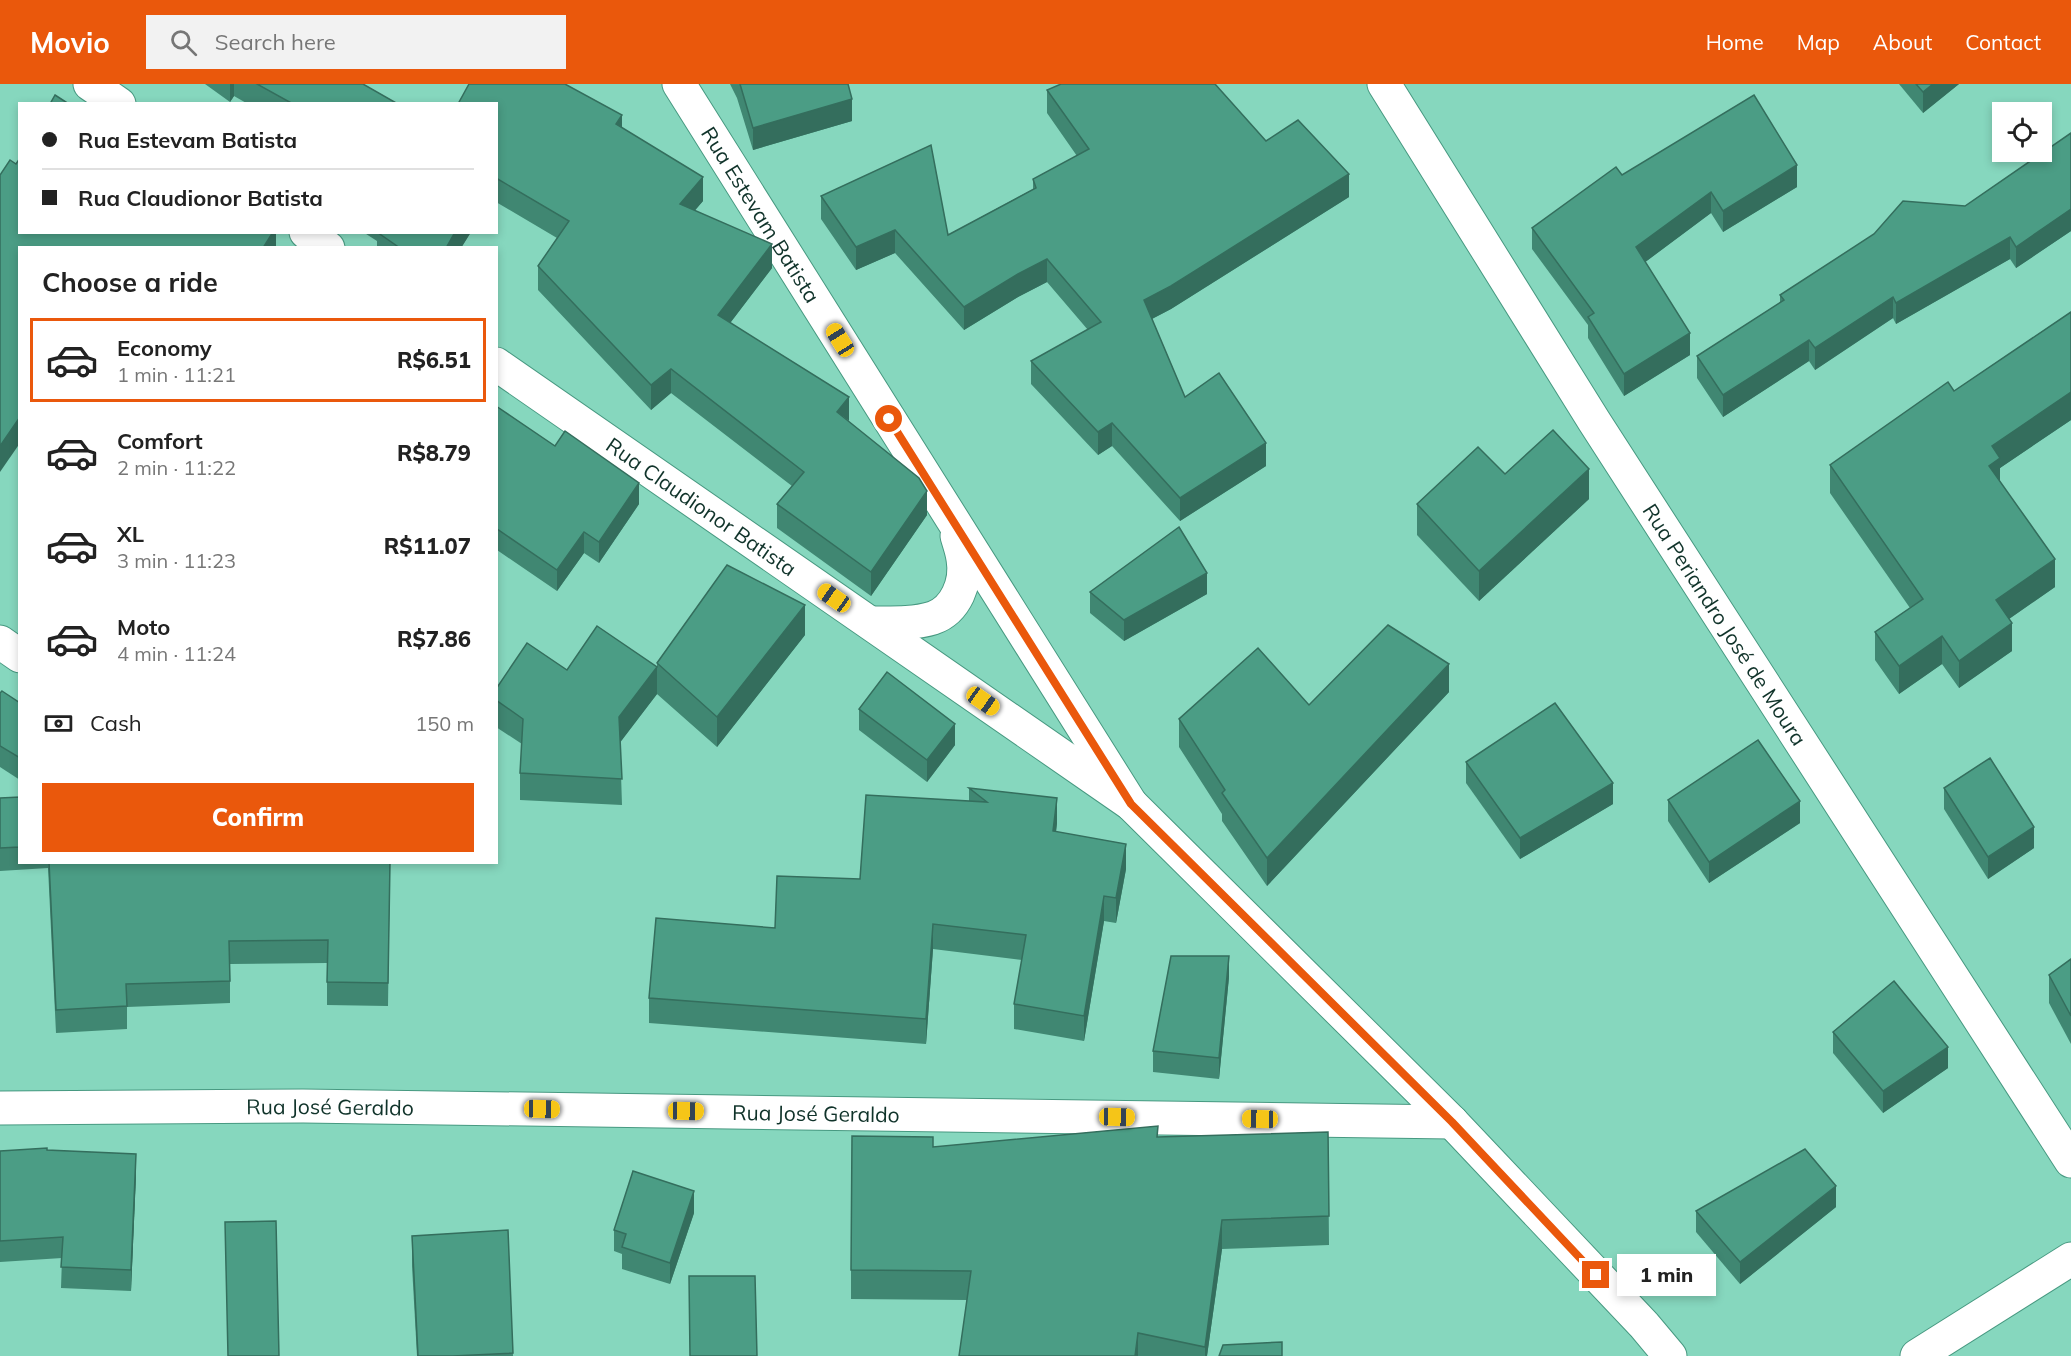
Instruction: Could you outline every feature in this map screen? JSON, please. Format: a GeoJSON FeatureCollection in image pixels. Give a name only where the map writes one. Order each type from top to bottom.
{"type":"FeatureCollection","features":[{"type":"Feature","properties":{"kind":"street"},"geometry":{"type":"LineString","coordinates":[[90,84],[116,102]]}},
{"type":"Feature","properties":{"kind":"street","name":"Rua Estevam Batista"},"geometry":{"type":"LineString","coordinates":[[679,84],[1131,804]]}},
{"type":"Feature","properties":{"kind":"street","name":"Rua Periandro José de Moura"},"geometry":{"type":"LineString","coordinates":[[1384,84],[1594,421],[2071,1161]]}},
{"type":"Feature","properties":{"kind":"street"},"geometry":{"type":"LineString","coordinates":[[309,234],[325,246]]}},
{"type":"Feature","properties":{"kind":"street","name":"Rua Claudionor Batista"},"geometry":{"type":"LineString","coordinates":[[498,365],[1131,804],[1452,1122],[1670,1356]]}},
{"type":"Feature","properties":{"kind":"street"},"geometry":{"type":"LineString","coordinates":[[872,623],[915,622],[934,618],[947,609],[957,596],[963,578],[964,559],[951,517]]}},
{"type":"Feature","properties":{"kind":"street"},"geometry":{"type":"LineString","coordinates":[[0,642],[18,655]]}},
{"type":"Feature","properties":{"kind":"street","name":"Rua José Geraldo"},"geometry":{"type":"LineString","coordinates":[[0,1108],[303,1106],[1452,1122]]}},
{"type":"Feature","properties":{"kind":"street"},"geometry":{"type":"LineString","coordinates":[[1917,1356],[2071,1259]]}},
{"type":"Feature","properties":{"kind":"building"},"geometry":{"type":"Polygon","coordinates":[[[257,84],[363,84],[394,102],[289,102],[257,84]]]}},
{"type":"Feature","properties":{"kind":"building"},"geometry":{"type":"Polygon","coordinates":[[[469,84],[565,84],[622,115],[616,124],[703,177],[680,204],[772,244],[718,315],[849,397],[837,412],[919,478],[927,491],[871,572],[777,504],[804,472],[671,369],[651,385],[538,266],[569,221],[498,179],[498,102],[459,102],[469,84]]]}},
{"type":"Feature","properties":{"kind":"building"},"geometry":{"type":"Polygon","coordinates":[[[740,84],[848,84],[852,99],[753,128],[740,84]]]}},
{"type":"Feature","properties":{"kind":"building"},"geometry":{"type":"Polygon","coordinates":[[[1061,84],[1215,84],[1266,141],[1298,120],[1349,174],[1171,286],[1144,300],[1185,397],[1219,373],[1266,443],[1180,498],[1112,423],[1098,432],[1031,361],[1101,322],[1047,259],[964,307],[895,230],[856,247],[821,196],[931,145],[948,235],[1036,188],[1033,179],[1089,149],[1047,90],[1061,84]]]}},
{"type":"Feature","properties":{"kind":"building"},"geometry":{"type":"Polygon","coordinates":[[[1916,84],[1933,84],[1923,92],[1916,84]]]}},
{"type":"Feature","properties":{"kind":"building"},"geometry":{"type":"Polygon","coordinates":[[[55,95],[66,102],[51,102],[55,95]]]}},
{"type":"Feature","properties":{"kind":"building"},"geometry":{"type":"Polygon","coordinates":[[[1754,95],[1797,165],[1723,211],[1711,192],[1636,247],[1690,333],[1624,374],[1588,317],[1594,313],[1532,228],[1616,167],[1622,175],[1754,95]]]}},
{"type":"Feature","properties":{"kind":"building"},"geometry":{"type":"Polygon","coordinates":[[[2071,133],[2071,209],[2016,247],[2010,237],[1896,303],[1893,297],[1815,348],[1809,340],[1723,395],[1697,356],[1784,300],[1780,295],[1874,234],[1903,201],[1965,206],[2029,162],[2052,162],[2052,146],[2071,133]]]}},
{"type":"Feature","properties":{"kind":"building"},"geometry":{"type":"Polygon","coordinates":[[[10,160],[16,164],[18,161],[18,234],[272,234],[264,246],[18,246],[18,420],[0,446],[0,175],[10,160]]]}},
{"type":"Feature","properties":{"kind":"building"},"geometry":{"type":"Polygon","coordinates":[[[380,234],[454,234],[447,246],[397,246],[380,234]]]}},
{"type":"Feature","properties":{"kind":"building"},"geometry":{"type":"Polygon","coordinates":[[[2071,312],[2071,392],[1992,446],[2000,458],[1989,466],[2055,559],[1996,600],[2012,623],[1959,661],[1942,636],[1899,666],[1875,632],[1923,599],[1830,465],[1948,382],[1954,391],[2071,312]]]}},
{"type":"Feature","properties":{"kind":"building"},"geometry":{"type":"Polygon","coordinates":[[[498,407],[555,446],[565,431],[639,483],[599,542],[584,532],[557,570],[498,530],[498,407]]]}},
{"type":"Feature","properties":{"kind":"building"},"geometry":{"type":"Polygon","coordinates":[[[1553,430],[1589,469],[1479,571],[1417,504],[1478,447],[1505,474],[1553,430]]]}},
{"type":"Feature","properties":{"kind":"building"},"geometry":{"type":"Polygon","coordinates":[[[1179,527],[1207,573],[1124,620],[1090,592],[1179,527]]]}},
{"type":"Feature","properties":{"kind":"building"},"geometry":{"type":"Polygon","coordinates":[[[727,565],[805,605],[717,717],[657,663],[727,565]]]}},
{"type":"Feature","properties":{"kind":"building"},"geometry":{"type":"Polygon","coordinates":[[[1388,625],[1449,664],[1267,858],[1222,793],[1225,790],[1179,719],[1258,648],[1309,705],[1388,625]]]}},
{"type":"Feature","properties":{"kind":"building"},"geometry":{"type":"Polygon","coordinates":[[[597,626],[657,667],[619,717],[622,779],[520,773],[523,719],[498,701],[498,686],[527,643],[567,670],[597,626]]]}},
{"type":"Feature","properties":{"kind":"building"},"geometry":{"type":"Polygon","coordinates":[[[887,672],[955,724],[927,760],[859,709],[887,672]]]}},
{"type":"Feature","properties":{"kind":"building"},"geometry":{"type":"Polygon","coordinates":[[[2,691],[18,702],[18,757],[0,746],[0,693],[2,691]]]}},
{"type":"Feature","properties":{"kind":"building"},"geometry":{"type":"Polygon","coordinates":[[[1555,703],[1613,783],[1520,838],[1466,762],[1555,703]]]}},
{"type":"Feature","properties":{"kind":"building"},"geometry":{"type":"Polygon","coordinates":[[[1758,740],[1800,801],[1709,862],[1668,800],[1758,740]]]}},
{"type":"Feature","properties":{"kind":"building"},"geometry":{"type":"Polygon","coordinates":[[[1990,758],[2034,827],[1988,857],[1944,788],[1990,758]]]}},
{"type":"Feature","properties":{"kind":"building"},"geometry":{"type":"Polygon","coordinates":[[[969,788],[1057,798],[1053,831],[1126,844],[1116,898],[1104,896],[1084,1016],[1014,1004],[1026,935],[933,924],[926,1019],[649,998],[656,918],[775,928],[777,876],[860,879],[866,795],[987,802],[969,788]]]}},
{"type":"Feature","properties":{"kind":"building"},"geometry":{"type":"Polygon","coordinates":[[[18,797],[18,847],[0,848],[0,798],[18,797]]]}},
{"type":"Feature","properties":{"kind":"building"},"geometry":{"type":"Polygon","coordinates":[[[49,864],[390,864],[388,983],[327,982],[328,940],[229,941],[230,981],[126,984],[127,1006],[56,1010],[49,864]]]}},
{"type":"Feature","properties":{"kind":"building"},"geometry":{"type":"Polygon","coordinates":[[[1171,956],[1229,956],[1219,1058],[1153,1051],[1171,956]]]}},
{"type":"Feature","properties":{"kind":"building"},"geometry":{"type":"Polygon","coordinates":[[[2071,959],[2071,1016],[2049,975],[2071,959]]]}},
{"type":"Feature","properties":{"kind":"building"},"geometry":{"type":"Polygon","coordinates":[[[1894,981],[1948,1047],[1883,1091],[1833,1032],[1894,981]]]}},
{"type":"Feature","properties":{"kind":"building"},"geometry":{"type":"Polygon","coordinates":[[[1158,1126],[1157,1137],[1328,1132],[1329,1216],[1222,1220],[1205,1347],[1138,1333],[1135,1356],[959,1356],[971,1271],[851,1270],[852,1136],[933,1137],[933,1147],[1158,1126]]]}},
{"type":"Feature","properties":{"kind":"building"},"geometry":{"type":"Polygon","coordinates":[[[47,1148],[47,1150],[136,1154],[131,1270],[61,1267],[63,1237],[0,1241],[0,1151],[47,1148]]]}},
{"type":"Feature","properties":{"kind":"building"},"geometry":{"type":"Polygon","coordinates":[[[1805,1149],[1836,1186],[1740,1262],[1696,1211],[1805,1149]]]}},
{"type":"Feature","properties":{"kind":"building"},"geometry":{"type":"Polygon","coordinates":[[[633,1171],[694,1191],[670,1263],[622,1247],[626,1234],[614,1230],[633,1171]]]}},
{"type":"Feature","properties":{"kind":"building"},"geometry":{"type":"Polygon","coordinates":[[[276,1221],[279,1356],[228,1356],[225,1222],[276,1221]]]}},
{"type":"Feature","properties":{"kind":"building"},"geometry":{"type":"Polygon","coordinates":[[[508,1230],[513,1353],[418,1356],[412,1236],[508,1230]]]}},
{"type":"Feature","properties":{"kind":"building"},"geometry":{"type":"Polygon","coordinates":[[[689,1276],[755,1276],[757,1356],[690,1356],[689,1276]]]}},
{"type":"Feature","properties":{"kind":"building"},"geometry":{"type":"Polygon","coordinates":[[[1282,1342],[1282,1356],[1219,1356],[1223,1345],[1282,1342]]]}},
{"type":"Feature","properties":{"kind":"route"},"geometry":{"type":"LineString","coordinates":[[889,419],[1131,804],[1452,1122],[1596,1275]]}}]}
